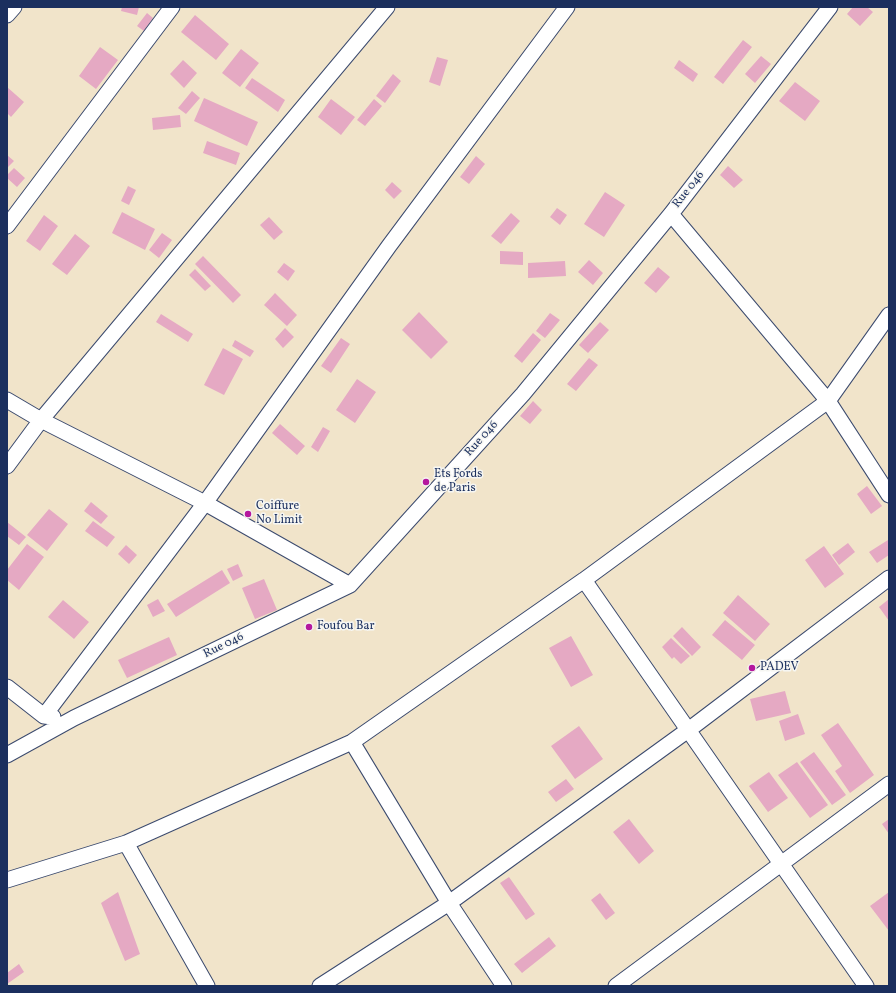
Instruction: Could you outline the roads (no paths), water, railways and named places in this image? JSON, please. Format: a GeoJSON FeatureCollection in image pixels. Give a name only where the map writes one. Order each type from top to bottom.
{"type":"FeatureCollection","features":[{"type":"Feature","properties":{"kind":"street"},"geometry":{"type":"LineString","coordinates":[[7,15],[14,7]]}},
{"type":"Feature","properties":{"kind":"street"},"geometry":{"type":"LineString","coordinates":[[7,226],[172,7]]}},
{"type":"Feature","properties":{"kind":"street"},"geometry":{"type":"LineString","coordinates":[[7,466],[41,420],[387,7]]}},
{"type":"Feature","properties":{"kind":"street"},"geometry":{"type":"LineString","coordinates":[[44,716],[205,503],[389,246],[566,7]]}},
{"type":"Feature","properties":{"kind":"street","name":"Rue 046"},"geometry":{"type":"LineString","coordinates":[[7,754],[74,718],[350,585],[523,394],[670,214],[830,7]]}},
{"type":"Feature","properties":{"kind":"street"},"geometry":{"type":"LineString","coordinates":[[670,214],[828,401],[889,495]]}},
{"type":"Feature","properties":{"kind":"street"},"geometry":{"type":"LineString","coordinates":[[7,880],[126,843],[352,742],[584,580],[828,401],[889,315]]}},
{"type":"Feature","properties":{"kind":"street"},"geometry":{"type":"LineString","coordinates":[[7,400],[41,420],[205,503],[350,585]]}},
{"type":"Feature","properties":{"kind":"street"},"geometry":{"type":"LineString","coordinates":[[320,986],[449,903],[688,730],[889,578]]}},
{"type":"Feature","properties":{"kind":"street"},"geometry":{"type":"LineString","coordinates":[[584,580],[866,986]]}},
{"type":"Feature","properties":{"kind":"street"},"geometry":{"type":"LineString","coordinates":[[7,687],[44,716],[74,718]]}},
{"type":"Feature","properties":{"kind":"street"},"geometry":{"type":"LineString","coordinates":[[352,742],[449,903],[504,986]]}},
{"type":"Feature","properties":{"kind":"street"},"geometry":{"type":"LineString","coordinates":[[616,986],[889,784]]}},
{"type":"Feature","properties":{"kind":"street"},"geometry":{"type":"LineString","coordinates":[[126,843],[207,986]]}},
{"type":"Feature","properties":{"kind":"place","name":"Ets Fords de Paris"},"geometry":{"type":"Point","coordinates":[426,482]}},
{"type":"Feature","properties":{"kind":"place","name":"Coiffure No Limit"},"geometry":{"type":"Point","coordinates":[248,514]}},
{"type":"Feature","properties":{"kind":"place","name":"Foufou Bar"},"geometry":{"type":"Point","coordinates":[309,627]}},
{"type":"Feature","properties":{"kind":"place","name":"PADEV"},"geometry":{"type":"Point","coordinates":[752,668]}}]}
